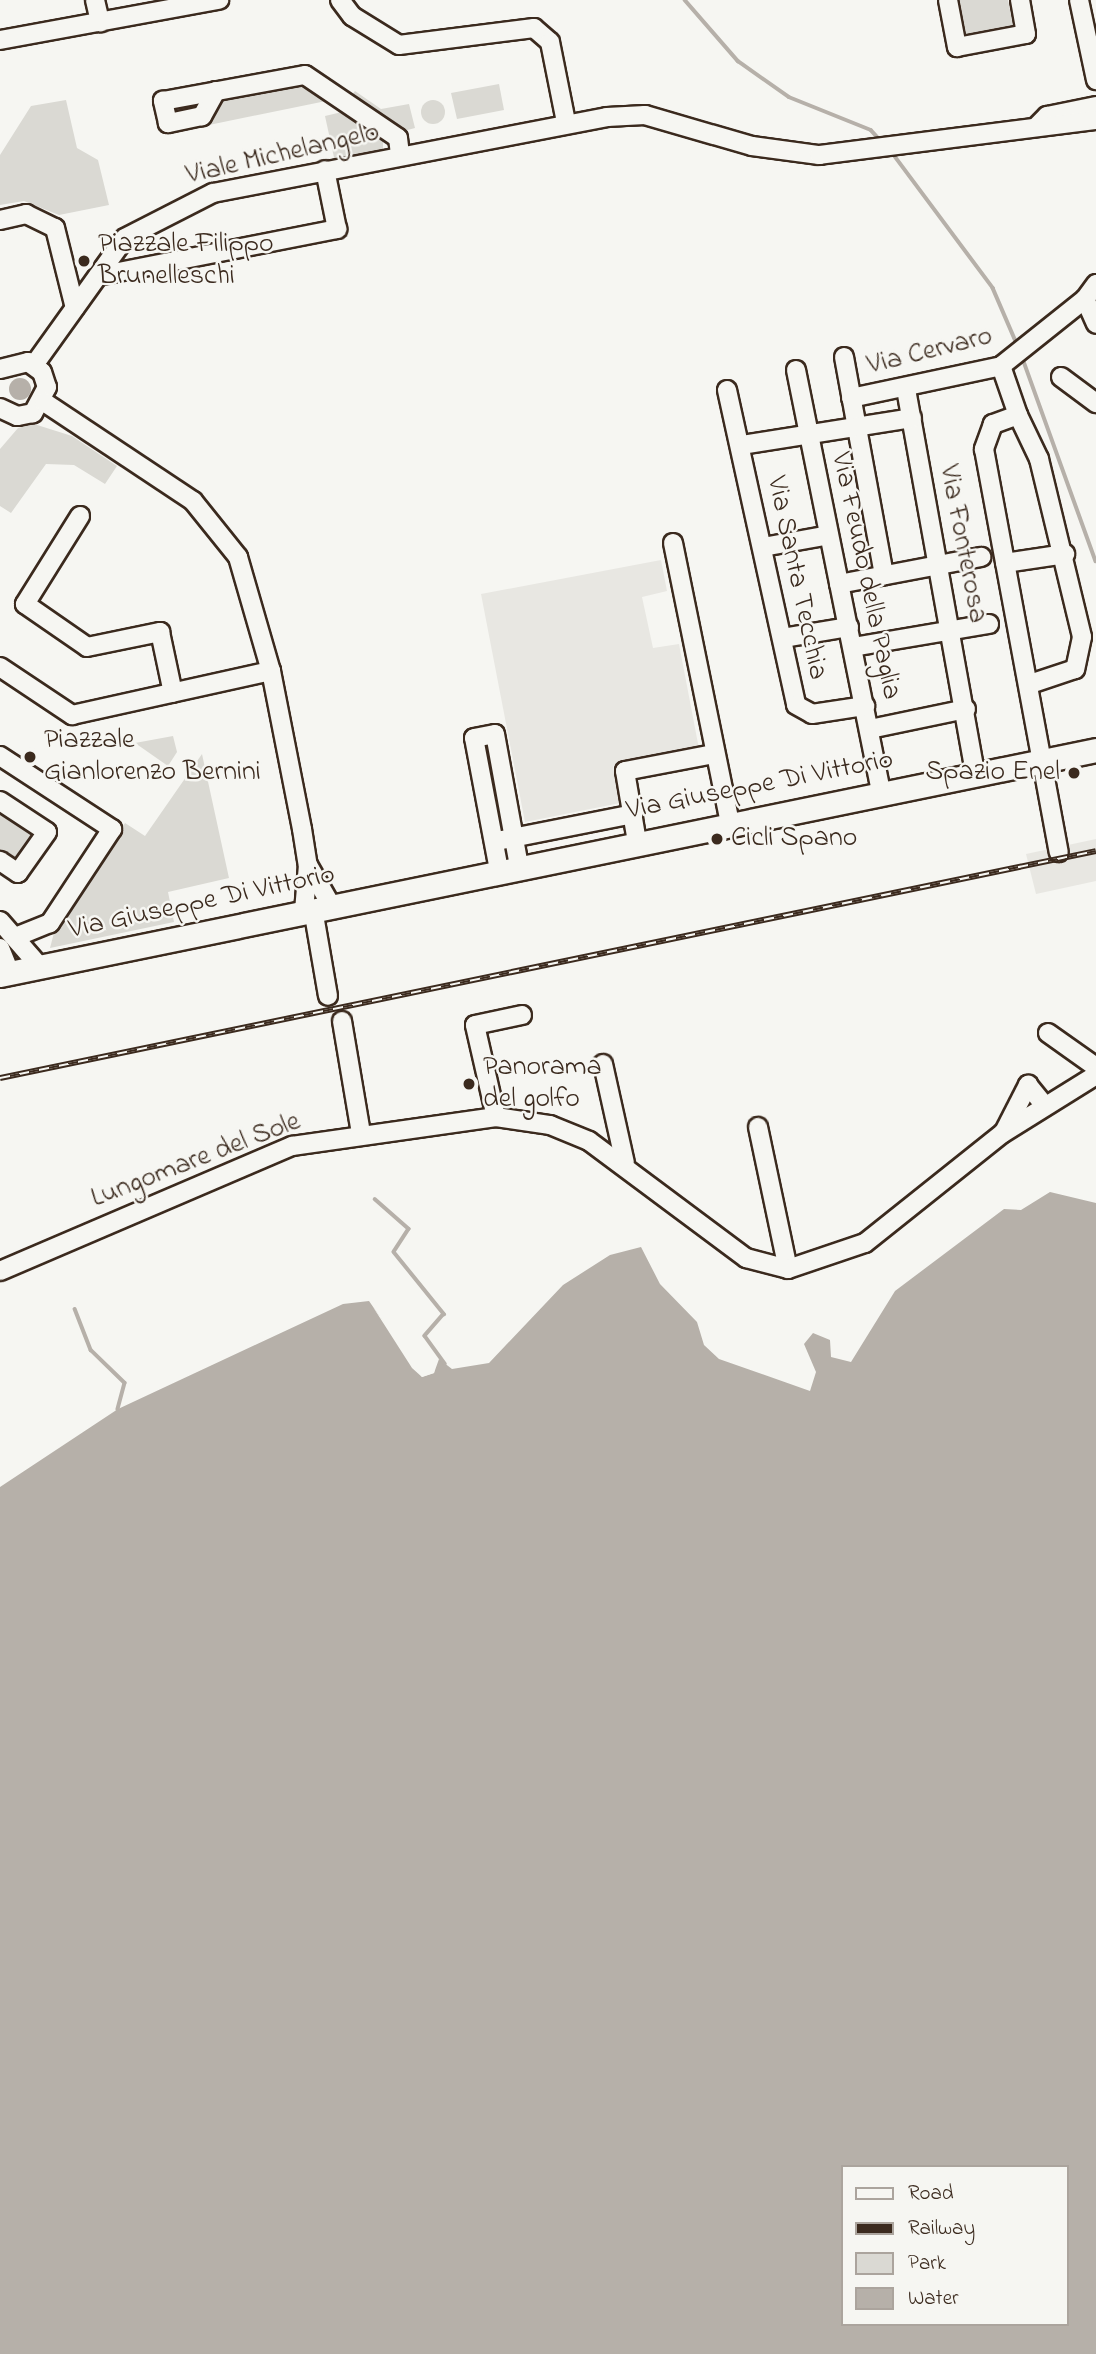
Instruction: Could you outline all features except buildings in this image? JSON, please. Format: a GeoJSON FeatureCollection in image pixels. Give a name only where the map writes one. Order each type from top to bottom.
{"type":"FeatureCollection","features":[{"type":"Feature","properties":{"kind":"main road","name":"Via Giuseppe Di Vittorio"},"geometry":{"type":"LineString","coordinates":[[5,974],[39,962],[316,909],[1096,750]]}},
{"type":"Feature","properties":{"kind":"street"},"geometry":{"type":"LineString","coordinates":[[95,0],[100,22]]}},
{"type":"Feature","properties":{"kind":"street"},"geometry":{"type":"LineString","coordinates":[[0,40],[219,0]]}},
{"type":"Feature","properties":{"kind":"street"},"geometry":{"type":"LineString","coordinates":[[340,0],[352,16],[399,45],[534,28],[551,42],[569,122]]}},
{"type":"Feature","properties":{"kind":"street"},"geometry":{"type":"LineString","coordinates":[[948,0],[957,47],[1026,34],[1020,0]]}},
{"type":"Feature","properties":{"kind":"street"},"geometry":{"type":"LineString","coordinates":[[1079,0],[1096,80]]}},
{"type":"Feature","properties":{"kind":"street"},"geometry":{"type":"LineString","coordinates":[[216,91],[305,75],[398,138],[400,155]]}},
{"type":"Feature","properties":{"kind":"street"},"geometry":{"type":"LineString","coordinates":[[1036,127],[1047,116],[1096,106]]}},
{"type":"Feature","properties":{"kind":"street","name":"Viale Michelangelo"},"geometry":{"type":"LineString","coordinates":[[34,365],[125,238],[176,207],[213,193],[569,122],[645,115],[752,146],[819,155],[946,142],[1036,127]]}},
{"type":"Feature","properties":{"kind":"street"},"geometry":{"type":"LineString","coordinates":[[1036,127],[1096,120]]}},
{"type":"Feature","properties":{"kind":"street"},"geometry":{"type":"LineString","coordinates":[[98,276],[337,229],[325,170]]}},
{"type":"Feature","properties":{"kind":"street"},"geometry":{"type":"LineString","coordinates":[[0,220],[26,214],[55,228],[75,308]]}},
{"type":"Feature","properties":{"kind":"street"},"geometry":{"type":"LineString","coordinates":[[1091,291],[1096,324]]}},
{"type":"Feature","properties":{"kind":"street","name":"Via Cervaro"},"geometry":{"type":"LineString","coordinates":[[851,398],[906,389],[1001,366],[1091,291]]}},
{"type":"Feature","properties":{"kind":"street"},"geometry":{"type":"LineString","coordinates":[[844,357],[884,575]]}},
{"type":"Feature","properties":{"kind":"street"},"geometry":{"type":"LineString","coordinates":[[0,369],[14,361],[34,365],[46,382],[44,402],[25,416],[1,411]]}},
{"type":"Feature","properties":{"kind":"street"},"geometry":{"type":"LineString","coordinates":[[1001,366],[1018,415],[1039,459],[1065,554],[1088,618],[1082,657],[1075,669],[1030,684]]}},
{"type":"Feature","properties":{"kind":"street","name":"Via Feudo della Paglia"},"geometry":{"type":"LineString","coordinates":[[796,370],[881,792]]}},
{"type":"Feature","properties":{"kind":"street"},"geometry":{"type":"LineString","coordinates":[[1061,377],[1096,403]]}},
{"type":"Feature","properties":{"kind":"street","name":"Via Fonterosa"},"geometry":{"type":"LineString","coordinates":[[906,389],[966,709],[975,773]]}},
{"type":"Feature","properties":{"kind":"street","name":"Via Santa Tecchia"},"geometry":{"type":"LineString","coordinates":[[727,390],[742,445],[783,638],[802,712],[865,706]]}},
{"type":"Feature","properties":{"kind":"street"},"geometry":{"type":"LineString","coordinates":[[44,402],[208,515],[243,569],[271,671],[316,909],[328,996]]}},
{"type":"Feature","properties":{"kind":"street"},"geometry":{"type":"LineString","coordinates":[[1018,415],[993,424],[984,449],[1005,563],[1001,622],[1030,684],[1059,852]]}},
{"type":"Feature","properties":{"kind":"street","name":"Via Cervaro"},"geometry":{"type":"LineString","coordinates":[[742,445],[858,424],[912,418]]}},
{"type":"Feature","properties":{"kind":"street"},"geometry":{"type":"LineString","coordinates":[[80,516],[25,604],[87,647],[160,632],[173,692]]}},
{"type":"Feature","properties":{"kind":"street"},"geometry":{"type":"LineString","coordinates":[[763,547],[829,535]]}},
{"type":"Feature","properties":{"kind":"street"},"geometry":{"type":"LineString","coordinates":[[673,543],[730,824]]}},
{"type":"Feature","properties":{"kind":"street"},"geometry":{"type":"LineString","coordinates":[[1005,563],[1065,554]]}},
{"type":"Feature","properties":{"kind":"street"},"geometry":{"type":"LineString","coordinates":[[839,584],[982,556]]}},
{"type":"Feature","properties":{"kind":"street"},"geometry":{"type":"LineString","coordinates":[[853,648],[1001,622]]}},
{"type":"Feature","properties":{"kind":"street"},"geometry":{"type":"LineString","coordinates":[[783,638],[849,627]]}},
{"type":"Feature","properties":{"kind":"street"},"geometry":{"type":"LineString","coordinates":[[0,667],[72,715],[271,671]]}},
{"type":"Feature","properties":{"kind":"street"},"geometry":{"type":"LineString","coordinates":[[870,729],[966,709]]}},
{"type":"Feature","properties":{"kind":"street"},"geometry":{"type":"LineString","coordinates":[[495,734],[514,838],[509,868],[494,842],[474,738],[495,734]]}},
{"type":"Feature","properties":{"kind":"street"},"geometry":{"type":"LineString","coordinates":[[637,842],[625,771],[714,754]]}},
{"type":"Feature","properties":{"kind":"street"},"geometry":{"type":"LineString","coordinates":[[0,756],[112,829],[50,923],[39,962]]}},
{"type":"Feature","properties":{"kind":"street"},"geometry":{"type":"LineString","coordinates":[[0,801],[47,832],[18,873],[0,861]]}},
{"type":"Feature","properties":{"kind":"street","name":"Via Giuseppe Di Vittorio"},"geometry":{"type":"LineString","coordinates":[[494,842],[633,814]]}},
{"type":"Feature","properties":{"kind":"street"},"geometry":{"type":"LineString","coordinates":[[308,865],[316,909]]}},
{"type":"Feature","properties":{"kind":"street"},"geometry":{"type":"LineString","coordinates":[[0,921],[39,962]]}},
{"type":"Feature","properties":{"kind":"street"},"geometry":{"type":"LineString","coordinates":[[17,936],[50,923]]}},
{"type":"Feature","properties":{"kind":"street"},"geometry":{"type":"LineString","coordinates":[[0,948],[5,974]]}},
{"type":"Feature","properties":{"kind":"street"},"geometry":{"type":"LineString","coordinates":[[496,1117],[475,1025],[522,1015]]}},
{"type":"Feature","properties":{"kind":"street"},"geometry":{"type":"LineString","coordinates":[[342,1021],[361,1133]]}},
{"type":"Feature","properties":{"kind":"street"},"geometry":{"type":"LineString","coordinates":[[1048,1034],[1096,1067]]}},
{"type":"Feature","properties":{"kind":"street"},"geometry":{"type":"LineString","coordinates":[[603,1063],[625,1163]]}},
{"type":"Feature","properties":{"kind":"street"},"geometry":{"type":"LineString","coordinates":[[758,1127],[788,1269],[865,1243],[1003,1133],[1044,1105],[1096,1076]]}},
{"type":"Feature","properties":{"kind":"street"},"geometry":{"type":"LineString","coordinates":[[1003,1133],[1028,1085],[1044,1105]]}},
{"type":"Feature","properties":{"kind":"street","name":"Lungomare del Sole"},"geometry":{"type":"LineString","coordinates":[[0,1271],[292,1146],[361,1133],[496,1117],[550,1125],[625,1163],[746,1258],[788,1269]]}},
{"type":"Feature","properties":{"kind":"shaded area"},"geometry":{"type":"Polygon","coordinates":[[[661,560],[667,591],[642,597],[653,648],[679,644],[699,749],[613,766],[620,803],[525,822],[481,594],[661,560]]]}},
{"type":"Feature","properties":{"kind":"shaded area"},"geometry":{"type":"Polygon","coordinates":[[[1096,839],[1096,881],[1036,894],[1026,854],[1096,839]]]}},
{"type":"Feature","properties":{"kind":"green space"},"geometry":{"type":"Polygon","coordinates":[[[959,0],[1008,0],[1013,25],[966,34],[959,0]]]}},
{"type":"Feature","properties":{"kind":"green space"},"geometry":{"type":"Polygon","coordinates":[[[304,81],[331,100],[204,126],[221,98],[304,81]]]}},
{"type":"Feature","properties":{"kind":"green space"},"geometry":{"type":"Polygon","coordinates":[[[499,84],[504,110],[457,119],[451,93],[499,84]]]}},
{"type":"Feature","properties":{"kind":"green space"},"geometry":{"type":"Polygon","coordinates":[[[355,91],[381,109],[409,104],[415,128],[400,132],[350,98],[355,91]]]}},
{"type":"Feature","properties":{"kind":"green space"},"geometry":{"type":"Polygon","coordinates":[[[66,100],[77,148],[98,160],[109,205],[59,215],[24,201],[0,205],[0,155],[31,106],[66,100]]]}},
{"type":"Feature","properties":{"kind":"green space"},"geometry":{"type":"Polygon","coordinates":[[[433,100],[442,103],[445,112],[442,121],[433,124],[424,121],[421,112],[424,103],[433,100]]]}},
{"type":"Feature","properties":{"kind":"green space"},"geometry":{"type":"Polygon","coordinates":[[[342,112],[383,136],[383,153],[335,162],[325,116],[342,112]]]}},
{"type":"Feature","properties":{"kind":"green space"},"geometry":{"type":"Polygon","coordinates":[[[34,424],[72,436],[117,466],[105,484],[74,465],[46,464],[11,513],[0,506],[0,449],[18,428],[34,424]]]}},
{"type":"Feature","properties":{"kind":"green space"},"geometry":{"type":"Polygon","coordinates":[[[173,736],[177,752],[168,766],[135,743],[173,736]]]}},
{"type":"Feature","properties":{"kind":"green space"},"geometry":{"type":"Polygon","coordinates":[[[202,754],[229,878],[168,892],[174,922],[50,948],[55,929],[125,823],[145,836],[202,754]]]}},
{"type":"Feature","properties":{"kind":"green space"},"geometry":{"type":"Polygon","coordinates":[[[0,811],[33,834],[14,862],[0,853],[0,811]]]}},
{"type":"Feature","properties":{"kind":"water"},"geometry":{"type":"Polygon","coordinates":[[[20,378],[28,381],[31,389],[28,397],[20,400],[12,397],[9,389],[12,381],[20,378]]]}},
{"type":"Feature","properties":{"kind":"water"},"geometry":{"type":"Polygon","coordinates":[[[1050,1192],[1096,1203],[1096,2354],[0,2354],[0,1487],[118,1409],[343,1304],[369,1301],[422,1377],[434,1373],[439,1359],[452,1369],[489,1363],[563,1285],[610,1255],[641,1247],[660,1284],[697,1322],[704,1345],[719,1359],[810,1391],[816,1372],[804,1344],[813,1333],[830,1340],[831,1357],[851,1362],[895,1291],[1004,1209],[1021,1210],[1050,1192]]]}},
{"type":"Feature","properties":{"kind":"pier"},"geometry":{"type":"Polygon","coordinates":[[[373,1307],[423,1373],[432,1371],[437,1356],[434,1373],[422,1377],[412,1368],[373,1307]]]}},
{"type":"Feature","properties":{"kind":"waterway"},"geometry":{"type":"LineString","coordinates":[[685,0],[738,61],[789,97],[871,130],[881,141]]}},
{"type":"Feature","properties":{"kind":"waterway"},"geometry":{"type":"LineString","coordinates":[[891,151],[993,288],[1018,346]]}},
{"type":"Feature","properties":{"kind":"waterway"},"geometry":{"type":"LineString","coordinates":[[1022,356],[1096,561]]}},
{"type":"Feature","properties":{"kind":"waterway"},"geometry":{"type":"LineString","coordinates":[[375,1199],[409,1229],[394,1252],[444,1314],[425,1336],[445,1364]]}},
{"type":"Feature","properties":{"kind":"waterway"},"geometry":{"type":"LineString","coordinates":[[75,1309],[91,1350],[125,1383],[118,1409]]}},
{"type":"Feature","properties":{"kind":"railway"},"geometry":{"type":"LineString","coordinates":[[0,1078],[1096,851]]}},
{"type":"Feature","properties":{"kind":"place","name":"Piazzale Filippo Brunelleschi"},"geometry":{"type":"Point","coordinates":[84,261]}},
{"type":"Feature","properties":{"kind":"place","name":"Piazzale Gianlorenzo Bernini"},"geometry":{"type":"Point","coordinates":[30,757]}},
{"type":"Feature","properties":{"kind":"place","name":"Spazio Enel"},"geometry":{"type":"Point","coordinates":[1074,773]}},
{"type":"Feature","properties":{"kind":"place","name":"Cicli Spano"},"geometry":{"type":"Point","coordinates":[717,839]}},
{"type":"Feature","properties":{"kind":"place","name":"Panorama del golfo"},"geometry":{"type":"Point","coordinates":[469,1084]}}]}
